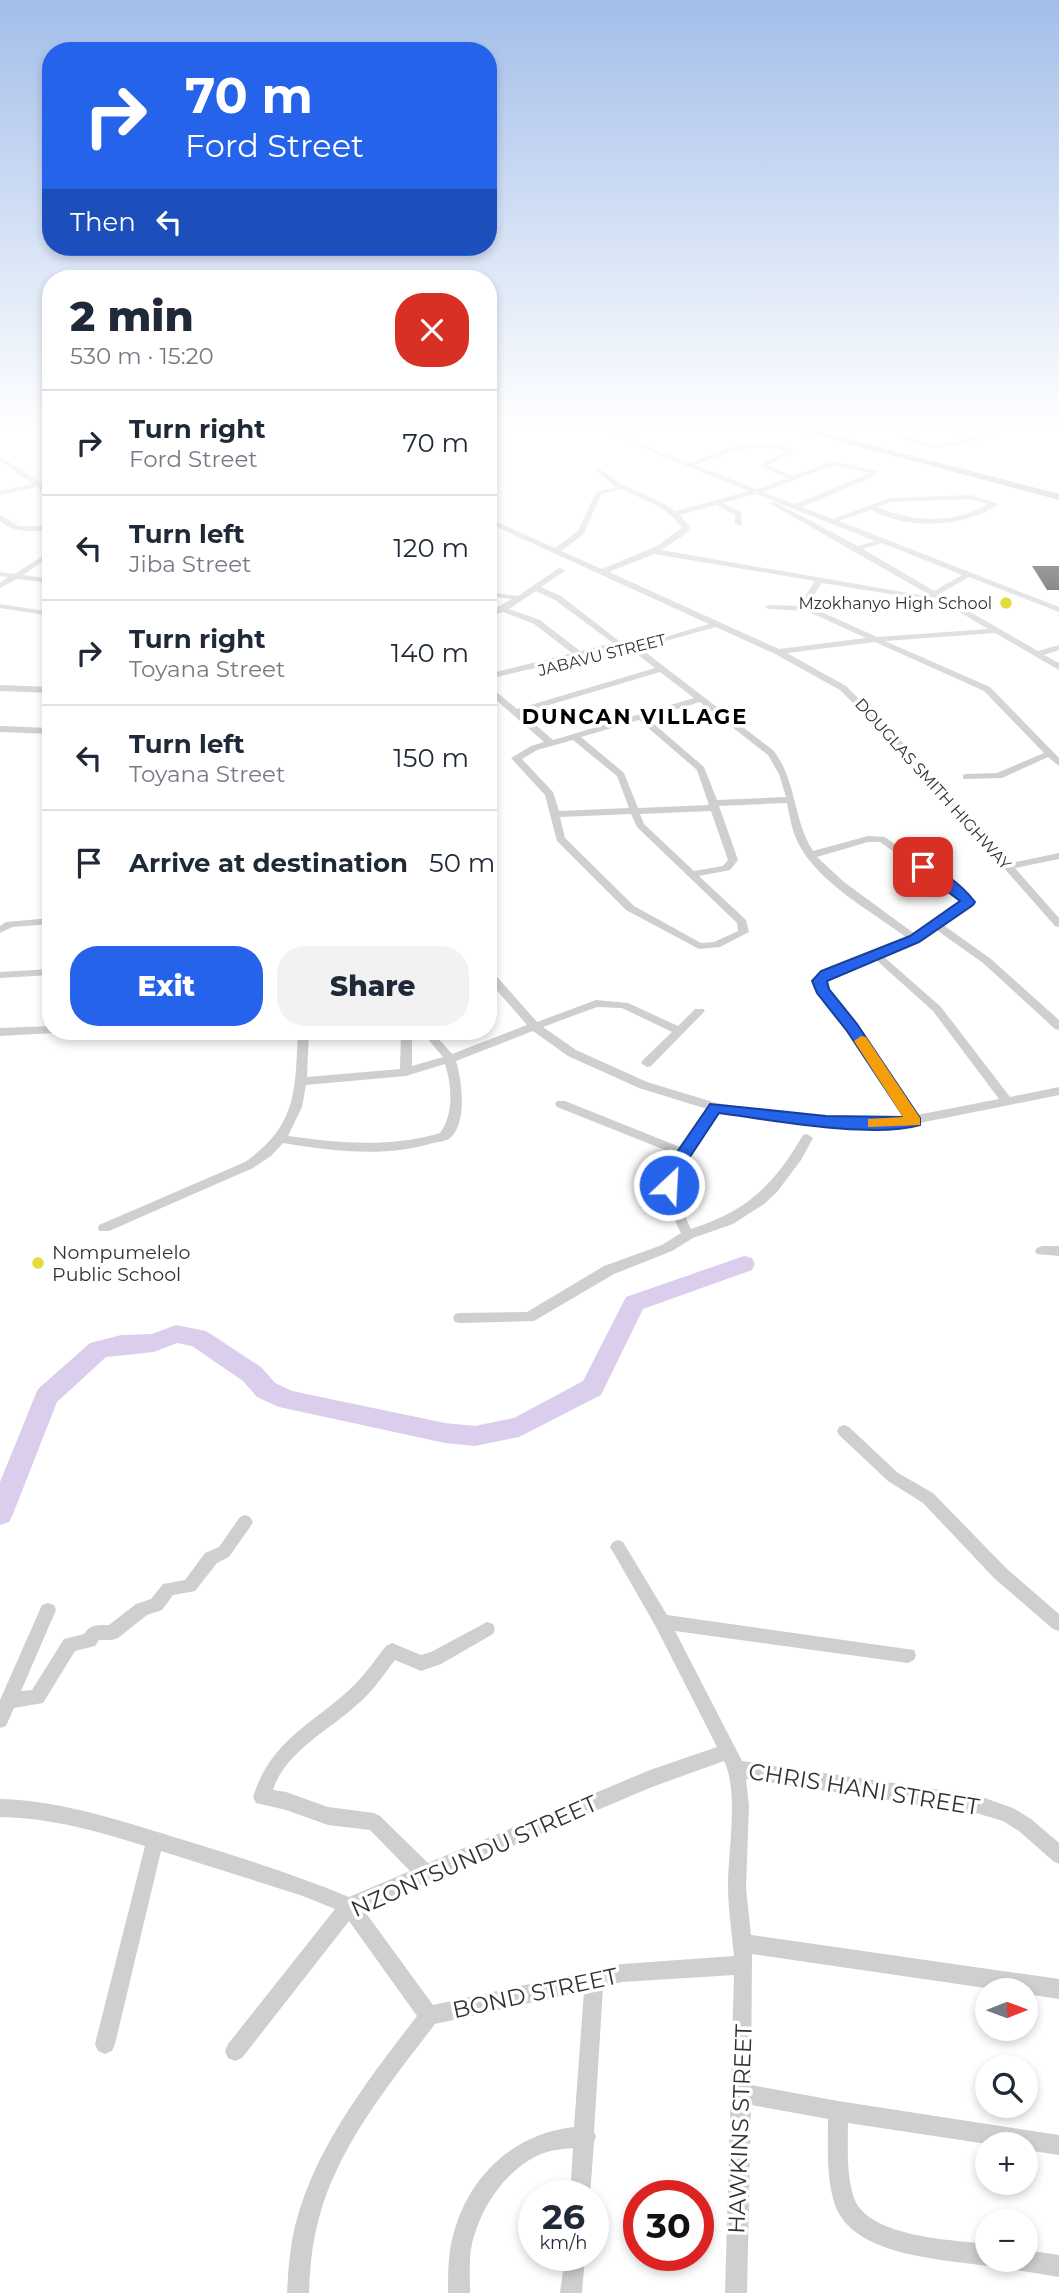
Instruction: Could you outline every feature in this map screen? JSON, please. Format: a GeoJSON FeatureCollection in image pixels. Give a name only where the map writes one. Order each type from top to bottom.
{"type":"FeatureCollection","features":[{"type":"Feature","properties":{"kind":"street","name":"DOUGLAS SMITH HIGHWAY"},"geometry":{"type":"LineString","coordinates":[[516,533],[778,652],[826,677],[859,701],[1059,924]]}},
{"type":"Feature","properties":{"kind":"street"},"geometry":{"type":"LineString","coordinates":[[556,551],[580,533]]}},
{"type":"Feature","properties":{"kind":"street"},"geometry":{"type":"LineString","coordinates":[[602,572],[651,551],[682,533]]}},
{"type":"Feature","properties":{"kind":"street"},"geometry":{"type":"LineString","coordinates":[[827,533],[936,593],[994,631],[1059,667]]}},
{"type":"Feature","properties":{"kind":"street"},"geometry":{"type":"LineString","coordinates":[[862,533],[1059,610]]}},
{"type":"Feature","properties":{"kind":"street"},"geometry":{"type":"LineString","coordinates":[[857,549],[881,541]]}},
{"type":"Feature","properties":{"kind":"street"},"geometry":{"type":"LineString","coordinates":[[651,551],[819,582],[920,597],[936,593],[969,575]]}},
{"type":"Feature","properties":{"kind":"street"},"geometry":{"type":"LineString","coordinates":[[0,586],[42,559]]}},
{"type":"Feature","properties":{"kind":"street"},"geometry":{"type":"LineString","coordinates":[[497,611],[562,570]]}},
{"type":"Feature","properties":{"kind":"street"},"geometry":{"type":"LineString","coordinates":[[0,574],[42,580]]}},
{"type":"Feature","properties":{"kind":"street"},"geometry":{"type":"LineString","coordinates":[[808,608],[805,602],[819,582]]}},
{"type":"Feature","properties":{"kind":"street"},"geometry":{"type":"LineString","coordinates":[[497,675],[620,643],[558,598],[535,587]]}},
{"type":"Feature","properties":{"kind":"street"},"geometry":{"type":"LineString","coordinates":[[497,595],[519,598]]}},
{"type":"Feature","properties":{"kind":"street"},"geometry":{"type":"LineString","coordinates":[[0,606],[42,613]]}},
{"type":"Feature","properties":{"kind":"street"},"geometry":{"type":"LineString","coordinates":[[769,607],[808,608],[987,689],[1059,763]]}},
{"type":"Feature","properties":{"kind":"street"},"geometry":{"type":"LineString","coordinates":[[503,609],[537,622],[580,655]]}},
{"type":"Feature","properties":{"kind":"street","name":"JABAVU STREET"},"geometry":{"type":"LineString","coordinates":[[497,684],[716,624]]}},
{"type":"Feature","properties":{"kind":"street"},"geometry":{"type":"LineString","coordinates":[[778,652],[877,639],[994,631]]}},
{"type":"Feature","properties":{"kind":"street"},"geometry":{"type":"LineString","coordinates":[[1037,654],[1059,647]]}},
{"type":"Feature","properties":{"kind":"street"},"geometry":{"type":"LineString","coordinates":[[634,648],[775,757],[811,855],[915,939]]}},
{"type":"Feature","properties":{"kind":"street"},"geometry":{"type":"LineString","coordinates":[[515,712],[660,669]]}},
{"type":"Feature","properties":{"kind":"street"},"geometry":{"type":"LineString","coordinates":[[0,688],[42,690]]}},
{"type":"Feature","properties":{"kind":"street"},"geometry":{"type":"LineString","coordinates":[[497,695],[551,744]]}},
{"type":"Feature","properties":{"kind":"street"},"geometry":{"type":"LineString","coordinates":[[575,737],[621,775],[633,811],[645,831],[744,925],[744,932],[716,945],[699,946],[677,936],[621,900],[560,839],[556,814],[547,790],[516,758],[551,744],[702,699]]}},
{"type":"Feature","properties":{"kind":"street"},"geometry":{"type":"LineString","coordinates":[[642,718],[701,769],[733,860],[726,868],[691,874]]}},
{"type":"Feature","properties":{"kind":"street"},"geometry":{"type":"LineString","coordinates":[[0,729],[42,731]]}},
{"type":"Feature","properties":{"kind":"street"},"geometry":{"type":"LineString","coordinates":[[967,777],[999,776],[1048,754]]}},
{"type":"Feature","properties":{"kind":"street"},"geometry":{"type":"LineString","coordinates":[[556,814],[790,800]]}},
{"type":"Feature","properties":{"kind":"street"},"geometry":{"type":"LineString","coordinates":[[811,855],[868,839],[885,841],[968,900],[915,939],[822,976],[822,990],[852,1028],[915,1121]]}},
{"type":"Feature","properties":{"kind":"street"},"geometry":{"type":"LineString","coordinates":[[1007,867],[1059,856]]}},
{"type":"Feature","properties":{"kind":"street"},"geometry":{"type":"LineString","coordinates":[[0,930],[16,923],[42,922]]}},
{"type":"Feature","properties":{"kind":"street"},"geometry":{"type":"LineString","coordinates":[[935,924],[987,961],[1059,1026]]}},
{"type":"Feature","properties":{"kind":"street"},"geometry":{"type":"LineString","coordinates":[[877,956],[942,1015],[1008,1102]]}},
{"type":"Feature","properties":{"kind":"street"},"geometry":{"type":"LineString","coordinates":[[0,975],[42,973]]}},
{"type":"Feature","properties":{"kind":"street"},"geometry":{"type":"LineString","coordinates":[[497,983],[536,1028],[554,1042],[594,1065],[665,1093],[715,1107],[820,1121],[895,1124],[1059,1091]]}},
{"type":"Feature","properties":{"kind":"street"},"geometry":{"type":"LineString","coordinates":[[303,1081],[406,1072],[450,1059],[536,1028],[585,1006],[603,1002],[624,1005],[678,1030]]}},
{"type":"Feature","properties":{"kind":"street"},"geometry":{"type":"LineString","coordinates":[[647,1063],[699,1011]]}},
{"type":"Feature","properties":{"kind":"street"},"geometry":{"type":"LineString","coordinates":[[0,1032],[42,1030]]}},
{"type":"Feature","properties":{"kind":"street"},"geometry":{"type":"LineString","coordinates":[[104,1228],[271,1153],[282,1139],[303,1081],[303,1040]]}},
{"type":"Feature","properties":{"kind":"street"},"geometry":{"type":"LineString","coordinates":[[406,1072],[407,1040]]}},
{"type":"Feature","properties":{"kind":"street"},"geometry":{"type":"LineString","coordinates":[[282,1139],[326,1146],[418,1142],[444,1136],[454,1120],[454,1080],[450,1059],[434,1040]]}},
{"type":"Feature","properties":{"kind":"street"},"geometry":{"type":"LineString","coordinates":[[561,1104],[684,1153]]}},
{"type":"Feature","properties":{"kind":"street"},"geometry":{"type":"LineString","coordinates":[[688,1235],[673,1209],[670,1174],[715,1107]]}},
{"type":"Feature","properties":{"kind":"street"},"geometry":{"type":"LineString","coordinates":[[460,1318],[529,1317],[610,1270],[667,1248],[688,1235],[737,1217],[764,1199],[787,1174],[807,1138]]}},
{"type":"Feature","properties":{"kind":"street"},"geometry":{"type":"LineString","coordinates":[[1042,1251],[1059,1251]]}},
{"type":"Feature","properties":{"kind":"street"},"geometry":{"type":"LineString","coordinates":[[845,1431],[893,1477],[928,1498],[1000,1573],[1059,1624]]}},
{"type":"Feature","properties":{"kind":"street"},"geometry":{"type":"LineString","coordinates":[[8,1701],[37,1697],[70,1644],[89,1640],[95,1632],[112,1633],[142,1609],[156,1605],[169,1589],[189,1586],[211,1558],[224,1552],[245,1522]]}},
{"type":"Feature","properties":{"kind":"street","name":"HAWKINS STREET"},"geometry":{"type":"LineString","coordinates":[[618,1547],[662,1622],[737,1769],[740,1806],[737,1888],[744,1965],[743,2093],[736,2293]]}},
{"type":"Feature","properties":{"kind":"street"},"geometry":{"type":"LineString","coordinates":[[0,1720],[48,1610]]}},
{"type":"Feature","properties":{"kind":"street"},"geometry":{"type":"LineString","coordinates":[[662,1622],[908,1655]]}},
{"type":"Feature","properties":{"kind":"street"},"geometry":{"type":"LineString","coordinates":[[426,1874],[374,1822],[328,1816],[286,1801],[262,1797],[265,1780],[288,1752],[357,1694],[392,1651],[421,1663],[435,1659],[488,1629]]}},
{"type":"Feature","properties":{"kind":"street","name":"NZONTSUNDU STREET"},"geometry":{"type":"LineString","coordinates":[[235,2051],[349,1906],[690,1763],[729,1751]]}},
{"type":"Feature","properties":{"kind":"street","name":"CHRIS HANI STREET"},"geometry":{"type":"LineString","coordinates":[[737,1769],[976,1804],[1007,1814],[1025,1825],[1059,1855]]}},
{"type":"Feature","properties":{"kind":"street"},"geometry":{"type":"LineString","coordinates":[[0,1808],[87,1819],[303,1887],[349,1906],[429,2016]]}},
{"type":"Feature","properties":{"kind":"street"},"geometry":{"type":"LineString","coordinates":[[105,2044],[155,1841]]}},
{"type":"Feature","properties":{"kind":"street"},"geometry":{"type":"LineString","coordinates":[[744,1943],[1059,1989]]}},
{"type":"Feature","properties":{"kind":"street","name":"BOND STREET"},"geometry":{"type":"LineString","coordinates":[[298,2293],[303,2243],[337,2147],[377,2085],[429,2016],[622,1973],[744,1965]]}},
{"type":"Feature","properties":{"kind":"street"},"geometry":{"type":"LineString","coordinates":[[582,2180],[594,1979]]}},
{"type":"Feature","properties":{"kind":"street"},"geometry":{"type":"LineString","coordinates":[[743,2093],[838,2111],[1059,2145]]}},
{"type":"Feature","properties":{"kind":"street"},"geometry":{"type":"LineString","coordinates":[[838,2111],[841,2182],[851,2217],[862,2227],[881,2235],[975,2253]]}},
{"type":"Feature","properties":{"kind":"street"},"geometry":{"type":"LineString","coordinates":[[459,2293],[463,2240],[484,2191],[497,2174],[513,2159],[547,2142],[586,2136]]}},
{"type":"Feature","properties":{"kind":"street"},"geometry":{"type":"LineString","coordinates":[[1038,2263],[1059,2266]]}},
{"type":"Feature","properties":{"kind":"street"},"geometry":{"type":"LineString","coordinates":[[571,2293],[573,2271]]}},
{"type":"Feature","properties":{"kind":"building"},"geometry":{"type":"Polygon","coordinates":[[[1032,566],[1059,566],[1059,590],[1047,590],[1032,566]]]}},
{"type":"Feature","properties":{"kind":"waterway"},"geometry":{"type":"LineString","coordinates":[[0,1514],[47,1396],[98,1350],[121,1344],[154,1343],[176,1334],[198,1338],[252,1374],[266,1390],[288,1400],[445,1433],[475,1436],[519,1427],[592,1388],[634,1303],[678,1285],[744,1264]]}},
{"type":"Feature","properties":{"kind":"slow traffic"},"geometry":{"type":"LineString","coordinates":[[861,1041],[915,1121],[874,1123]]}},
{"type":"Feature","properties":{"kind":"place","name":"Mzokhanyo High School"},"geometry":{"type":"Point","coordinates":[1006,603]}},
{"type":"Feature","properties":{"kind":"place","name":"Nompumelelo Public School"},"geometry":{"type":"Point","coordinates":[38,1263]}},
{"type":"Feature","properties":{"kind":"district","name":"DUNCAN VILLAGE"},"geometry":{"type":"Point","coordinates":[635,716]}},
{"type":"Feature","properties":{"kind":"route"},"geometry":{"type":"LineString","coordinates":[[669,1185],[670,1174],[715,1107],[826,1121],[895,1124],[915,1121],[872,1056],[822,990],[820,978],[915,939],[968,902],[962,894],[923,867]]}}]}
